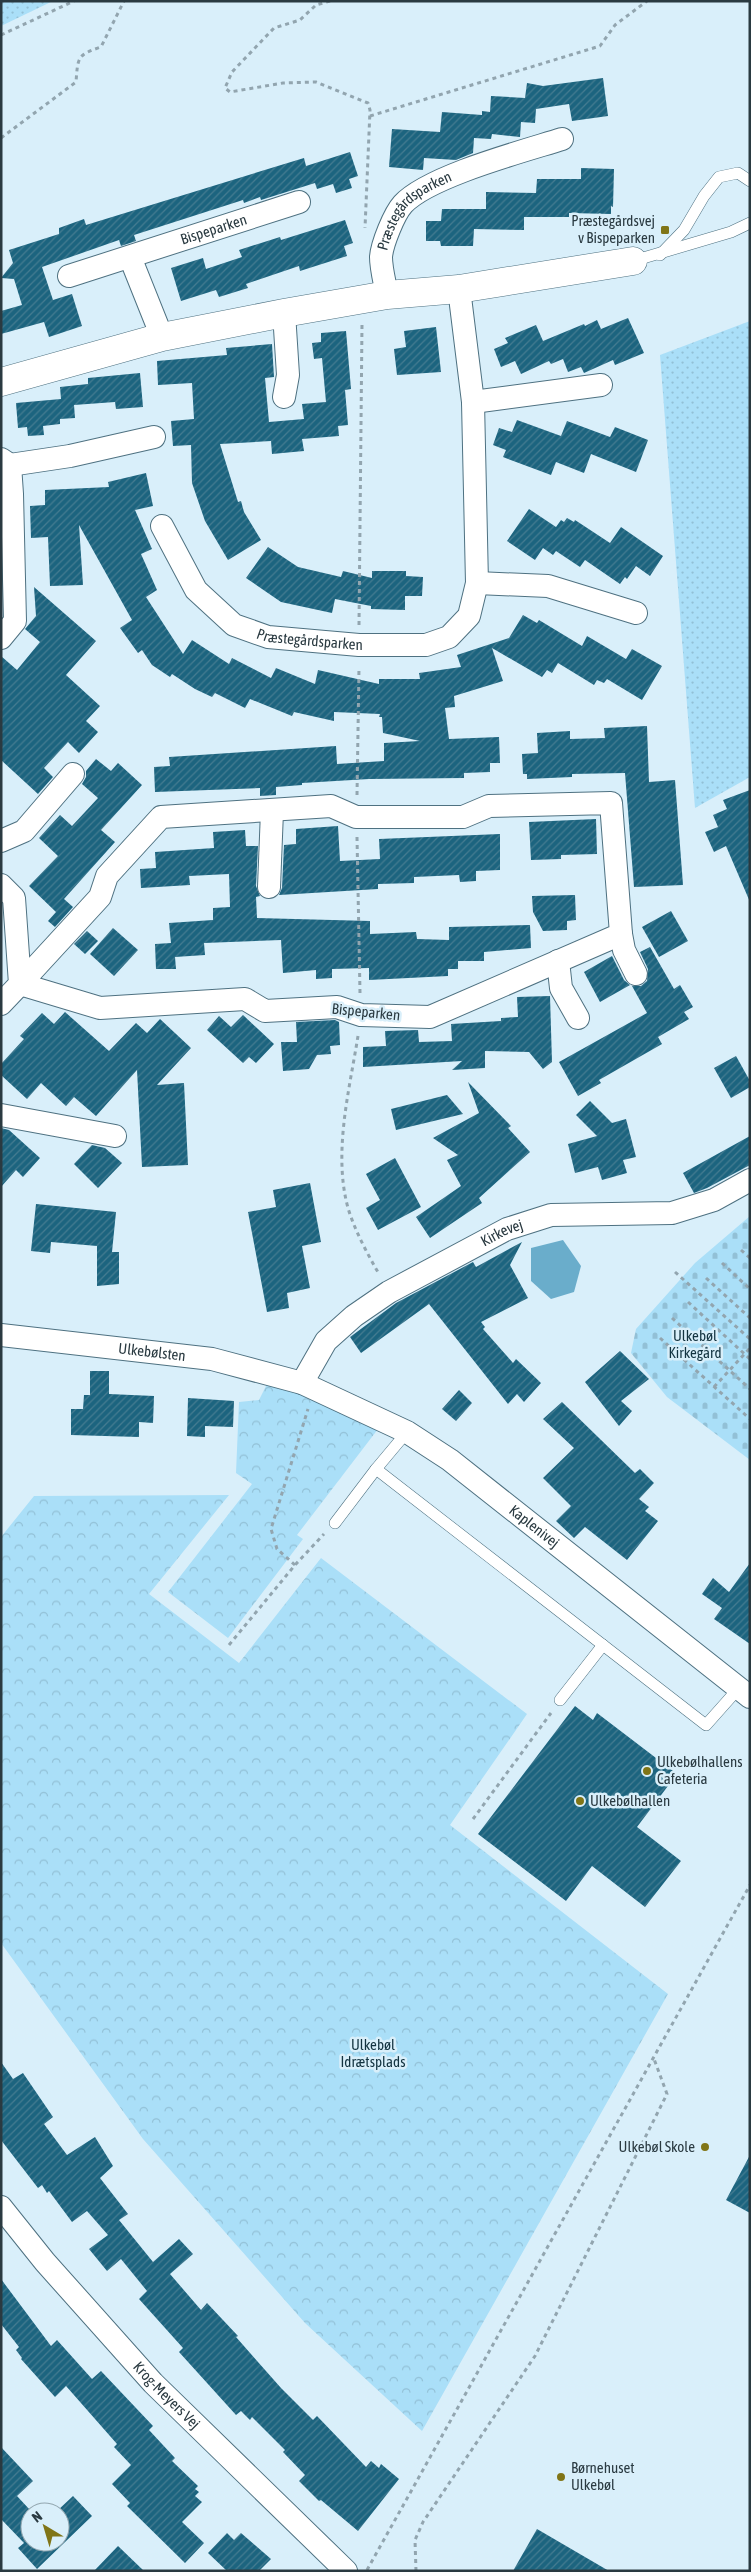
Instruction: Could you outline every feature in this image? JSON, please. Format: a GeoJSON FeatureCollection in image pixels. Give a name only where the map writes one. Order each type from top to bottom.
{"type":"FeatureCollection","features":[{"type":"Feature","properties":{"kind":"street","name":"Præstegårdsparken"},"geometry":{"type":"LineString","coordinates":[[374,297],[381,256],[390,227],[403,204],[430,186],[488,162],[562,139]]}},
{"type":"Feature","properties":{"kind":"street","name":"Bispeparken"},"geometry":{"type":"LineString","coordinates":[[69,276],[299,202]]}},
{"type":"Feature","properties":{"kind":"street"},"geometry":{"type":"LineString","coordinates":[[130,256],[162,337]]}},
{"type":"Feature","properties":{"kind":"street"},"geometry":{"type":"LineString","coordinates":[[1,382],[162,337],[284,313],[374,297],[459,289],[633,261]]}},
{"type":"Feature","properties":{"kind":"street","name":"Præstegårdsparken"},"geometry":{"type":"LineString","coordinates":[[162,526],[196,590],[234,626],[268,638],[359,645],[426,645],[449,637],[470,616],[477,583],[473,402],[459,289]]}},
{"type":"Feature","properties":{"kind":"street"},"geometry":{"type":"LineString","coordinates":[[284,313],[288,375],[284,397]]}},
{"type":"Feature","properties":{"kind":"street"},"geometry":{"type":"LineString","coordinates":[[473,402],[601,385]]}},
{"type":"Feature","properties":{"kind":"street"},"geometry":{"type":"LineString","coordinates":[[1,638],[15,621],[5,462],[70,456],[154,437]]}},
{"type":"Feature","properties":{"kind":"street"},"geometry":{"type":"LineString","coordinates":[[477,583],[548,586],[636,613]]}},
{"type":"Feature","properties":{"kind":"street"},"geometry":{"type":"LineString","coordinates":[[1,841],[24,831],[73,774]]}},
{"type":"Feature","properties":{"kind":"street"},"geometry":{"type":"LineString","coordinates":[[1,1004],[100,897],[107,876],[161,818],[330,806],[356,817],[463,817],[489,806],[610,803],[621,934],[624,950],[636,974]]}},
{"type":"Feature","properties":{"kind":"street"},"geometry":{"type":"LineString","coordinates":[[269,887],[272,811]]}},
{"type":"Feature","properties":{"kind":"street"},"geometry":{"type":"LineString","coordinates":[[1,885],[14,898],[20,984]]}},
{"type":"Feature","properties":{"kind":"street","name":"Bispeparken"},"geometry":{"type":"LineString","coordinates":[[20,984],[100,1008],[245,999],[265,1011],[337,1007],[361,1015],[430,1017],[621,934]]}},
{"type":"Feature","properties":{"kind":"street"},"geometry":{"type":"LineString","coordinates":[[558,961],[562,988],[578,1018]]}},
{"type":"Feature","properties":{"kind":"street"},"geometry":{"type":"LineString","coordinates":[[1,1116],[115,1136]]}},
{"type":"Feature","properties":{"kind":"street","name":"Kirkevej"},"geometry":{"type":"LineString","coordinates":[[308,1386],[326,1341],[354,1316],[388,1292],[507,1229],[551,1215],[672,1213],[714,1200],[750,1180]]}},
{"type":"Feature","properties":{"kind":"street","name":"Ulkebølsten"},"geometry":{"type":"LineString","coordinates":[[1,1336],[212,1359],[308,1386]]}},
{"type":"Feature","properties":{"kind":"street","name":"Kaplenivej"},"geometry":{"type":"LineString","coordinates":[[308,1386],[406,1432],[450,1460],[744,1693]]}},
{"type":"Feature","properties":{"kind":"street","name":"Krog-Meyers Vej"},"geometry":{"type":"LineString","coordinates":[[1,2207],[45,2262],[153,2384],[346,2571]]}},
{"type":"Feature","properties":{"kind":"lane"},"geometry":{"type":"LineString","coordinates":[[660,254],[684,230],[704,196],[719,177],[738,173],[750,181]]}},
{"type":"Feature","properties":{"kind":"lane"},"geometry":{"type":"LineString","coordinates":[[633,261],[730,232],[750,223]]}},
{"type":"Feature","properties":{"kind":"lane"},"geometry":{"type":"LineString","coordinates":[[335,1523],[406,1432]]}},
{"type":"Feature","properties":{"kind":"lane"},"geometry":{"type":"LineString","coordinates":[[376,1469],[706,1725],[744,1693]]}},
{"type":"Feature","properties":{"kind":"lane"},"geometry":{"type":"LineString","coordinates":[[560,1700],[603,1645]]}},
{"type":"Feature","properties":{"kind":"path"},"geometry":{"type":"LineString","coordinates":[[1,35],[74,1]]}},
{"type":"Feature","properties":{"kind":"path"},"geometry":{"type":"LineString","coordinates":[[1,138],[76,82],[78,60],[83,53],[101,46],[124,1]]}},
{"type":"Feature","properties":{"kind":"path"},"geometry":{"type":"LineString","coordinates":[[330,1],[316,5],[300,20],[274,28],[232,72],[225,88],[230,92],[283,83],[316,82],[368,103],[365,232]]}},
{"type":"Feature","properties":{"kind":"path"},"geometry":{"type":"LineString","coordinates":[[369,116],[600,46],[615,25],[647,1]]}},
{"type":"Feature","properties":{"kind":"path"},"geometry":{"type":"LineString","coordinates":[[374,297],[359,645],[356,817],[361,1015],[342,1144],[342,1175],[348,1208],[360,1240],[388,1292]]}},
{"type":"Feature","properties":{"kind":"path"},"geometry":{"type":"LineString","coordinates":[[741,1250],[750,1258]]}},
{"type":"Feature","properties":{"kind":"path"},"geometry":{"type":"LineString","coordinates":[[722,1263],[750,1289]]}},
{"type":"Feature","properties":{"kind":"path"},"geometry":{"type":"LineString","coordinates":[[676,1272],[750,1339]]}},
{"type":"Feature","properties":{"kind":"path"},"geometry":{"type":"LineString","coordinates":[[706,1278],[750,1318]]}},
{"type":"Feature","properties":{"kind":"path"},"geometry":{"type":"LineString","coordinates":[[688,1302],[750,1359]]}},
{"type":"Feature","properties":{"kind":"path"},"geometry":{"type":"LineString","coordinates":[[672,1318],[750,1389]]}},
{"type":"Feature","properties":{"kind":"path"},"geometry":{"type":"LineString","coordinates":[[660,1338],[750,1419]]}},
{"type":"Feature","properties":{"kind":"path"},"geometry":{"type":"LineString","coordinates":[[714,1387],[750,1348]]}},
{"type":"Feature","properties":{"kind":"path"},"geometry":{"type":"LineString","coordinates":[[295,1564],[277,1550],[271,1529],[308,1386]]}},
{"type":"Feature","properties":{"kind":"path"},"geometry":{"type":"LineString","coordinates":[[229,1645],[295,1564],[335,1523]]}},
{"type":"Feature","properties":{"kind":"path"},"geometry":{"type":"LineString","coordinates":[[473,1819],[560,1700]]}},
{"type":"Feature","properties":{"kind":"path"},"geometry":{"type":"LineString","coordinates":[[367,2571],[750,1885]]}},
{"type":"Feature","properties":{"kind":"path"},"geometry":{"type":"LineString","coordinates":[[416,2571],[415,2540],[423,2522],[535,2356],[667,2094],[653,2058]]}},
{"type":"Feature","properties":{"kind":"green space"},"geometry":{"type":"Polygon","coordinates":[[[1,1],[53,1],[1,26],[1,1]]]}},
{"type":"Feature","properties":{"kind":"green space"},"geometry":{"type":"Polygon","coordinates":[[[750,321],[750,777],[695,808],[660,355],[750,321]]]}},
{"type":"Feature","properties":{"kind":"green space","name":"Ulkebøl Kirkegård"},"geometry":{"type":"Polygon","coordinates":[[[750,1216],[750,1460],[667,1397],[631,1353],[636,1329],[695,1263],[750,1216]]]}},
{"type":"Feature","properties":{"kind":"green space"},"geometry":{"type":"Polygon","coordinates":[[[267,1384],[299,1393],[378,1429],[297,1535],[303,1539],[228,1638],[168,1592],[252,1484],[236,1473],[239,1402],[259,1400],[267,1384]]]}},
{"type":"Feature","properties":{"kind":"green space","name":"Ulkebøl Idrætsplads"},"geometry":{"type":"Polygon","coordinates":[[[229,1495],[149,1594],[239,1663],[321,1558],[527,1714],[450,1825],[668,1994],[422,2431],[305,2323],[143,2139],[1,1943],[1,1537],[34,1496],[229,1495]]]}},
{"type":"Feature","properties":{"kind":"shaded area"},"geometry":{"type":"Polygon","coordinates":[[[563,1240],[581,1266],[574,1292],[551,1299],[531,1281],[531,1248],[563,1240]]]}},
{"type":"Feature","properties":{"kind":"building"},"geometry":{"type":"Polygon","coordinates":[[[603,78],[608,116],[572,121],[569,104],[536,109],[535,123],[521,122],[520,137],[492,134],[491,139],[474,138],[473,153],[456,160],[424,158],[423,170],[389,167],[392,129],[440,132],[442,112],[482,115],[482,111],[490,112],[491,96],[525,98],[527,83],[543,86],[603,78]]]}},
{"type":"Feature","properties":{"kind":"building"},"geometry":{"type":"Polygon","coordinates":[[[350,152],[358,176],[349,179],[352,188],[336,193],[333,184],[317,189],[315,183],[261,200],[260,197],[244,203],[243,200],[134,235],[136,241],[121,246],[119,240],[42,267],[53,300],[72,294],[82,326],[49,337],[44,322],[1,334],[1,311],[22,305],[14,279],[1,278],[13,263],[9,250],[59,234],[59,228],[84,219],[86,225],[304,158],[306,166],[350,152]]]}},
{"type":"Feature","properties":{"kind":"building"},"geometry":{"type":"Polygon","coordinates":[[[581,168],[614,169],[613,207],[611,206],[611,214],[569,213],[569,217],[524,217],[524,230],[474,229],[473,246],[441,246],[440,241],[426,241],[426,221],[441,221],[442,209],[486,209],[486,192],[536,193],[537,179],[581,179],[581,168]]]}},
{"type":"Feature","properties":{"kind":"building"},"geometry":{"type":"Polygon","coordinates":[[[345,220],[353,243],[344,246],[347,256],[300,271],[299,266],[246,284],[248,288],[219,297],[216,290],[181,301],[171,268],[203,258],[206,269],[242,257],[239,250],[280,237],[281,240],[345,220]]]}},
{"type":"Feature","properties":{"kind":"building"},"geometry":{"type":"Polygon","coordinates":[[[628,318],[644,353],[615,365],[613,360],[584,373],[581,367],[568,372],[563,359],[551,364],[549,361],[521,374],[515,361],[501,367],[494,349],[508,343],[505,338],[536,325],[543,341],[597,320],[601,329],[628,318]]]}},
{"type":"Feature","properties":{"kind":"building"},"geometry":{"type":"Polygon","coordinates":[[[436,327],[441,372],[397,375],[394,349],[406,347],[404,331],[436,327]]]}},
{"type":"Feature","properties":{"kind":"building"},"geometry":{"type":"Polygon","coordinates":[[[346,331],[351,389],[345,390],[348,425],[338,426],[339,436],[302,439],[304,451],[272,454],[271,441],[220,444],[238,502],[241,501],[244,512],[261,540],[228,560],[205,521],[192,483],[191,445],[173,446],[171,421],[194,419],[192,383],[158,385],[157,361],[227,355],[226,348],[272,344],[274,377],[265,378],[269,422],[304,419],[302,404],[326,402],[322,358],[314,359],[312,343],[321,342],[321,333],[346,331]]]}},
{"type":"Feature","properties":{"kind":"building"},"geometry":{"type":"Polygon","coordinates":[[[140,373],[143,407],[116,409],[115,402],[74,405],[75,418],[60,419],[60,424],[43,426],[44,435],[28,436],[27,427],[18,428],[16,403],[61,399],[60,387],[88,384],[88,378],[140,373]]]}},
{"type":"Feature","properties":{"kind":"building"},"geometry":{"type":"Polygon","coordinates":[[[517,420],[561,436],[567,421],[610,437],[615,427],[648,440],[636,472],[591,454],[584,473],[556,462],[551,475],[503,457],[506,450],[493,445],[499,428],[512,432],[517,420]]]}},
{"type":"Feature","properties":{"kind":"building"},"geometry":{"type":"Polygon","coordinates":[[[146,473],[153,506],[135,510],[152,549],[141,554],[157,590],[146,597],[183,654],[192,640],[229,664],[232,658],[271,678],[276,668],[315,684],[318,670],[379,684],[379,679],[420,679],[419,673],[461,667],[457,655],[509,638],[523,615],[537,623],[539,620],[582,646],[587,636],[626,659],[632,649],[662,666],[642,700],[607,679],[604,683],[597,680],[594,685],[558,663],[552,673],[547,670],[542,677],[492,648],[503,681],[454,696],[455,707],[445,708],[449,739],[499,737],[500,763],[490,763],[490,772],[464,773],[464,778],[369,779],[302,783],[302,785],[276,787],[276,795],[260,796],[260,788],[155,792],[154,767],[170,766],[169,757],[336,746],[337,764],[384,761],[384,743],[420,741],[383,733],[382,717],[379,717],[380,714],[334,712],[334,721],[294,712],[292,716],[250,699],[245,708],[215,693],[212,697],[195,689],[172,674],[170,677],[152,665],[142,650],[138,653],[120,628],[132,620],[79,525],[83,585],[50,586],[48,537],[31,538],[30,506],[45,505],[45,490],[109,487],[108,482],[146,473]]]}},
{"type":"Feature","properties":{"kind":"building"},"geometry":{"type":"Polygon","coordinates":[[[529,509],[556,527],[561,520],[564,522],[567,518],[574,522],[575,520],[610,543],[621,527],[663,556],[650,576],[636,566],[627,579],[625,577],[620,584],[585,560],[580,567],[556,551],[553,555],[543,548],[535,560],[507,541],[529,509]]]}},
{"type":"Feature","properties":{"kind":"building"},"geometry":{"type":"Polygon","coordinates":[[[268,547],[298,567],[341,577],[343,571],[372,578],[372,571],[406,571],[406,576],[423,577],[422,596],[405,596],[405,610],[371,609],[371,606],[335,599],[332,613],[281,602],[246,578],[268,547]]]}},
{"type":"Feature","properties":{"kind":"building"},"geometry":{"type":"Polygon","coordinates":[[[34,587],[96,641],[66,675],[100,706],[86,721],[98,732],[79,753],[68,742],[44,768],[53,777],[38,794],[1,760],[1,656],[17,670],[40,642],[25,629],[36,616],[34,587]]]}},
{"type":"Feature","properties":{"kind":"building"},"geometry":{"type":"Polygon","coordinates":[[[647,726],[649,782],[675,780],[683,885],[634,887],[625,773],[572,774],[572,777],[527,779],[527,774],[523,774],[522,754],[538,753],[537,733],[570,731],[570,739],[605,738],[604,728],[647,726]]]}},
{"type":"Feature","properties":{"kind":"building"},"geometry":{"type":"Polygon","coordinates":[[[96,759],[111,771],[118,763],[142,785],[101,830],[115,842],[64,899],[73,907],[55,927],[48,921],[56,912],[29,886],[58,856],[39,838],[60,815],[72,826],[98,798],[82,784],[86,777],[86,771],[96,759]]]}},
{"type":"Feature","properties":{"kind":"building"},"geometry":{"type":"Polygon","coordinates":[[[750,790],[750,902],[726,846],[714,852],[705,832],[718,827],[713,815],[727,809],[723,800],[750,790]]]}},
{"type":"Feature","properties":{"kind":"building"},"geometry":{"type":"Polygon","coordinates":[[[596,819],[597,854],[561,855],[561,859],[531,860],[529,822],[596,819]]]}},
{"type":"Feature","properties":{"kind":"building"},"geometry":{"type":"Polygon","coordinates":[[[338,826],[340,861],[380,859],[379,839],[500,834],[500,870],[476,871],[476,881],[460,882],[459,875],[414,877],[414,883],[378,884],[378,889],[279,895],[282,888],[284,845],[296,844],[296,829],[338,826]]]}},
{"type":"Feature","properties":{"kind":"building"},"geometry":{"type":"Polygon","coordinates":[[[245,830],[246,846],[258,846],[256,886],[260,896],[256,897],[257,918],[370,921],[370,934],[416,932],[417,939],[449,940],[449,927],[530,925],[531,948],[484,952],[484,961],[458,961],[458,969],[448,969],[448,976],[369,980],[369,968],[332,969],[332,978],[316,979],[316,970],[283,973],[281,940],[204,943],[205,955],[175,957],[176,969],[156,969],[155,944],[171,943],[169,923],[213,920],[213,908],[230,907],[229,874],[189,876],[190,885],[141,888],[140,869],[156,868],[155,852],[214,848],[213,832],[245,830]]]}},
{"type":"Feature","properties":{"kind":"building"},"geometry":{"type":"Polygon","coordinates":[[[575,895],[576,920],[567,921],[567,930],[543,931],[533,912],[532,896],[575,895]]]}},
{"type":"Feature","properties":{"kind":"building"},"geometry":{"type":"Polygon","coordinates":[[[671,911],[688,941],[659,957],[642,927],[671,911]]]}},
{"type":"Feature","properties":{"kind":"building"},"geometry":{"type":"Polygon","coordinates":[[[113,928],[138,950],[114,976],[90,954],[113,928]]]}},
{"type":"Feature","properties":{"kind":"building"},"geometry":{"type":"Polygon","coordinates":[[[87,931],[98,941],[85,954],[74,944],[87,931]]]}},
{"type":"Feature","properties":{"kind":"building"},"geometry":{"type":"Polygon","coordinates":[[[650,947],[674,989],[680,985],[693,1007],[684,1012],[689,1019],[658,1037],[662,1044],[599,1080],[601,1083],[578,1096],[559,1062],[647,1013],[632,986],[641,986],[647,981],[648,969],[640,952],[650,947]]]}},
{"type":"Feature","properties":{"kind":"building"},"geometry":{"type":"Polygon","coordinates":[[[612,956],[624,980],[630,985],[600,1002],[584,972],[612,956]]]}},
{"type":"Feature","properties":{"kind":"building"},"geometry":{"type":"Polygon","coordinates":[[[550,996],[552,1062],[543,1069],[529,1052],[485,1051],[485,1068],[452,1070],[462,1061],[363,1067],[363,1047],[386,1046],[385,1031],[418,1030],[419,1042],[452,1041],[451,1024],[501,1021],[501,1018],[518,1017],[517,997],[550,996]]]}},
{"type":"Feature","properties":{"kind":"building"},"geometry":{"type":"Polygon","coordinates":[[[65,1012],[109,1051],[136,1023],[147,1033],[160,1019],[191,1048],[157,1085],[184,1083],[188,1165],[142,1167],[137,1070],[96,1116],[74,1097],[66,1106],[41,1083],[27,1099],[1,1075],[1,1064],[24,1039],[20,1036],[42,1013],[54,1024],[65,1012]]]}},
{"type":"Feature","properties":{"kind":"building"},"geometry":{"type":"Polygon","coordinates":[[[243,1015],[274,1044],[256,1063],[249,1057],[243,1063],[207,1030],[219,1016],[231,1027],[243,1015]]]}},
{"type":"Feature","properties":{"kind":"building"},"geometry":{"type":"Polygon","coordinates":[[[335,1020],[339,1022],[340,1045],[330,1046],[331,1054],[317,1055],[309,1069],[283,1071],[281,1042],[297,1042],[296,1022],[335,1020]]]}},
{"type":"Feature","properties":{"kind":"building"},"geometry":{"type":"Polygon","coordinates":[[[736,1056],[750,1081],[750,1087],[731,1098],[714,1068],[736,1056]]]}},
{"type":"Feature","properties":{"kind":"building"},"geometry":{"type":"Polygon","coordinates":[[[468,1082],[511,1126],[508,1128],[530,1152],[479,1198],[482,1203],[430,1238],[416,1217],[461,1186],[447,1160],[458,1155],[433,1138],[479,1113],[468,1082]]]}},
{"type":"Feature","properties":{"kind":"building"},"geometry":{"type":"Polygon","coordinates":[[[447,1095],[463,1114],[396,1130],[391,1109],[447,1095]]]}},
{"type":"Feature","properties":{"kind":"building"},"geometry":{"type":"Polygon","coordinates":[[[590,1101],[612,1123],[626,1119],[636,1157],[623,1160],[627,1173],[602,1180],[598,1167],[575,1173],[568,1144],[597,1136],[576,1115],[590,1101]]]}},
{"type":"Feature","properties":{"kind":"building"},"geometry":{"type":"Polygon","coordinates":[[[1,1128],[9,1130],[40,1158],[23,1177],[16,1170],[1,1187],[1,1128]]]}},
{"type":"Feature","properties":{"kind":"building"},"geometry":{"type":"Polygon","coordinates":[[[750,1136],[750,1165],[694,1193],[683,1173],[750,1136]]]}},
{"type":"Feature","properties":{"kind":"building"},"geometry":{"type":"Polygon","coordinates":[[[92,1145],[105,1148],[122,1163],[98,1188],[74,1164],[92,1145]]]}},
{"type":"Feature","properties":{"kind":"building"},"geometry":{"type":"Polygon","coordinates":[[[395,1158],[421,1207],[378,1230],[366,1208],[380,1200],[366,1174],[395,1158]]]}},
{"type":"Feature","properties":{"kind":"building"},"geometry":{"type":"Polygon","coordinates":[[[310,1183],[321,1242],[302,1246],[310,1288],[287,1293],[289,1308],[267,1312],[248,1212],[276,1207],[273,1190],[310,1183]]]}},
{"type":"Feature","properties":{"kind":"building"},"geometry":{"type":"Polygon","coordinates":[[[36,1204],[116,1212],[112,1252],[119,1252],[119,1284],[97,1286],[97,1246],[51,1242],[50,1253],[31,1251],[36,1204]]]}},
{"type":"Feature","properties":{"kind":"building"},"geometry":{"type":"Polygon","coordinates":[[[522,1242],[510,1265],[528,1298],[481,1322],[485,1327],[483,1329],[513,1363],[516,1359],[541,1383],[524,1402],[517,1394],[508,1404],[429,1304],[361,1353],[350,1337],[396,1303],[473,1262],[476,1267],[522,1242]]]}},
{"type":"Feature","properties":{"kind":"building"},"geometry":{"type":"Polygon","coordinates":[[[620,1351],[649,1379],[621,1401],[632,1411],[619,1426],[585,1382],[620,1351]]]}},
{"type":"Feature","properties":{"kind":"building"},"geometry":{"type":"Polygon","coordinates":[[[90,1371],[109,1371],[109,1394],[154,1396],[153,1423],[139,1422],[139,1437],[71,1435],[71,1409],[83,1409],[84,1395],[90,1395],[90,1371]]]}},
{"type":"Feature","properties":{"kind":"building"},"geometry":{"type":"Polygon","coordinates":[[[459,1390],[472,1403],[456,1421],[442,1409],[459,1390]]]}},
{"type":"Feature","properties":{"kind":"building"},"geometry":{"type":"Polygon","coordinates":[[[188,1398],[234,1401],[233,1427],[205,1426],[205,1437],[187,1436],[188,1398]]]}},
{"type":"Feature","properties":{"kind":"building"},"geometry":{"type":"Polygon","coordinates":[[[562,1402],[635,1473],[640,1469],[654,1483],[639,1499],[649,1507],[645,1511],[658,1521],[627,1560],[585,1527],[574,1538],[556,1521],[571,1506],[543,1478],[574,1448],[543,1419],[562,1402]]]}},
{"type":"Feature","properties":{"kind":"building"},"geometry":{"type":"Polygon","coordinates":[[[750,1563],[750,1644],[714,1619],[722,1608],[702,1594],[713,1578],[729,1592],[750,1563]]]}},
{"type":"Feature","properties":{"kind":"building","name":"Ulkebølhallen"},"geometry":{"type":"Polygon","coordinates":[[[575,1706],[593,1720],[597,1713],[677,1774],[637,1827],[681,1861],[645,1907],[592,1866],[566,1901],[478,1834],[575,1706]]]}},
{"type":"Feature","properties":{"kind":"building"},"geometry":{"type":"Polygon","coordinates":[[[1,2062],[13,2079],[23,2073],[53,2117],[44,2124],[67,2155],[95,2137],[113,2166],[100,2178],[128,2214],[119,2220],[153,2262],[179,2239],[193,2254],[170,2274],[201,2310],[207,2303],[238,2336],[236,2337],[281,2388],[313,2420],[317,2416],[366,2467],[371,2461],[379,2468],[381,2464],[399,2479],[358,2531],[321,2500],[319,2501],[299,2481],[305,2475],[283,2452],[285,2450],[252,2417],[250,2420],[241,2411],[236,2415],[179,2352],[183,2348],[139,2299],[147,2291],[121,2259],[107,2271],[89,2249],[108,2235],[87,2211],[72,2222],[49,2191],[47,2193],[42,2185],[38,2188],[1,2140],[1,2062]]]}},
{"type":"Feature","properties":{"kind":"building"},"geometry":{"type":"Polygon","coordinates":[[[750,2155],[750,2213],[726,2200],[750,2155]]]}},
{"type":"Feature","properties":{"kind":"building"},"geometry":{"type":"Polygon","coordinates":[[[1,2279],[51,2346],[57,2340],[92,2379],[101,2371],[153,2426],[149,2430],[175,2458],[172,2461],[198,2486],[195,2489],[199,2492],[195,2496],[202,2502],[182,2522],[204,2543],[185,2563],[127,2506],[130,2503],[112,2484],[131,2465],[114,2447],[117,2444],[66,2386],[55,2397],[21,2359],[16,2350],[19,2347],[1,2324],[1,2279]]]}},
{"type":"Feature","properties":{"kind":"building"},"geometry":{"type":"Polygon","coordinates":[[[1,2447],[33,2481],[17,2496],[23,2502],[20,2502],[20,2539],[1,2519],[1,2447]]]}},
{"type":"Feature","properties":{"kind":"building"},"geometry":{"type":"Polygon","coordinates":[[[73,2496],[92,2516],[70,2537],[70,2502],[67,2502],[73,2496]]]}},
{"type":"Feature","properties":{"kind":"building"},"geometry":{"type":"Polygon","coordinates":[[[537,2529],[609,2571],[513,2571],[537,2529]]]}},
{"type":"Feature","properties":{"kind":"building"},"geometry":{"type":"Polygon","coordinates":[[[227,2533],[234,2540],[241,2533],[271,2559],[259,2571],[227,2571],[208,2553],[227,2533]]]}},
{"type":"Feature","properties":{"kind":"building"},"geometry":{"type":"Polygon","coordinates":[[[118,2546],[144,2571],[94,2571],[118,2546]]]}},
{"type":"Feature","properties":{"kind":"building"},"geometry":{"type":"Polygon","coordinates":[[[22,2552],[55,2552],[37,2569],[22,2552]]]}},
{"type":"Feature","properties":{"kind":"place","name":"Præstegårdsvej v Bispeparken"},"geometry":{"type":"Point","coordinates":[665,230]}},
{"type":"Feature","properties":{"kind":"place","name":"Ulkebølhallens Cafeteria"},"geometry":{"type":"Point","coordinates":[647,1771]}},
{"type":"Feature","properties":{"kind":"place","name":"Ulkebølhallen"},"geometry":{"type":"Point","coordinates":[580,1801]}},
{"type":"Feature","properties":{"kind":"place","name":"Ulkebøl Skole"},"geometry":{"type":"Point","coordinates":[705,2147]}},
{"type":"Feature","properties":{"kind":"place","name":"Børnehuset Ulkebøl"},"geometry":{"type":"Point","coordinates":[561,2477]}}]}
